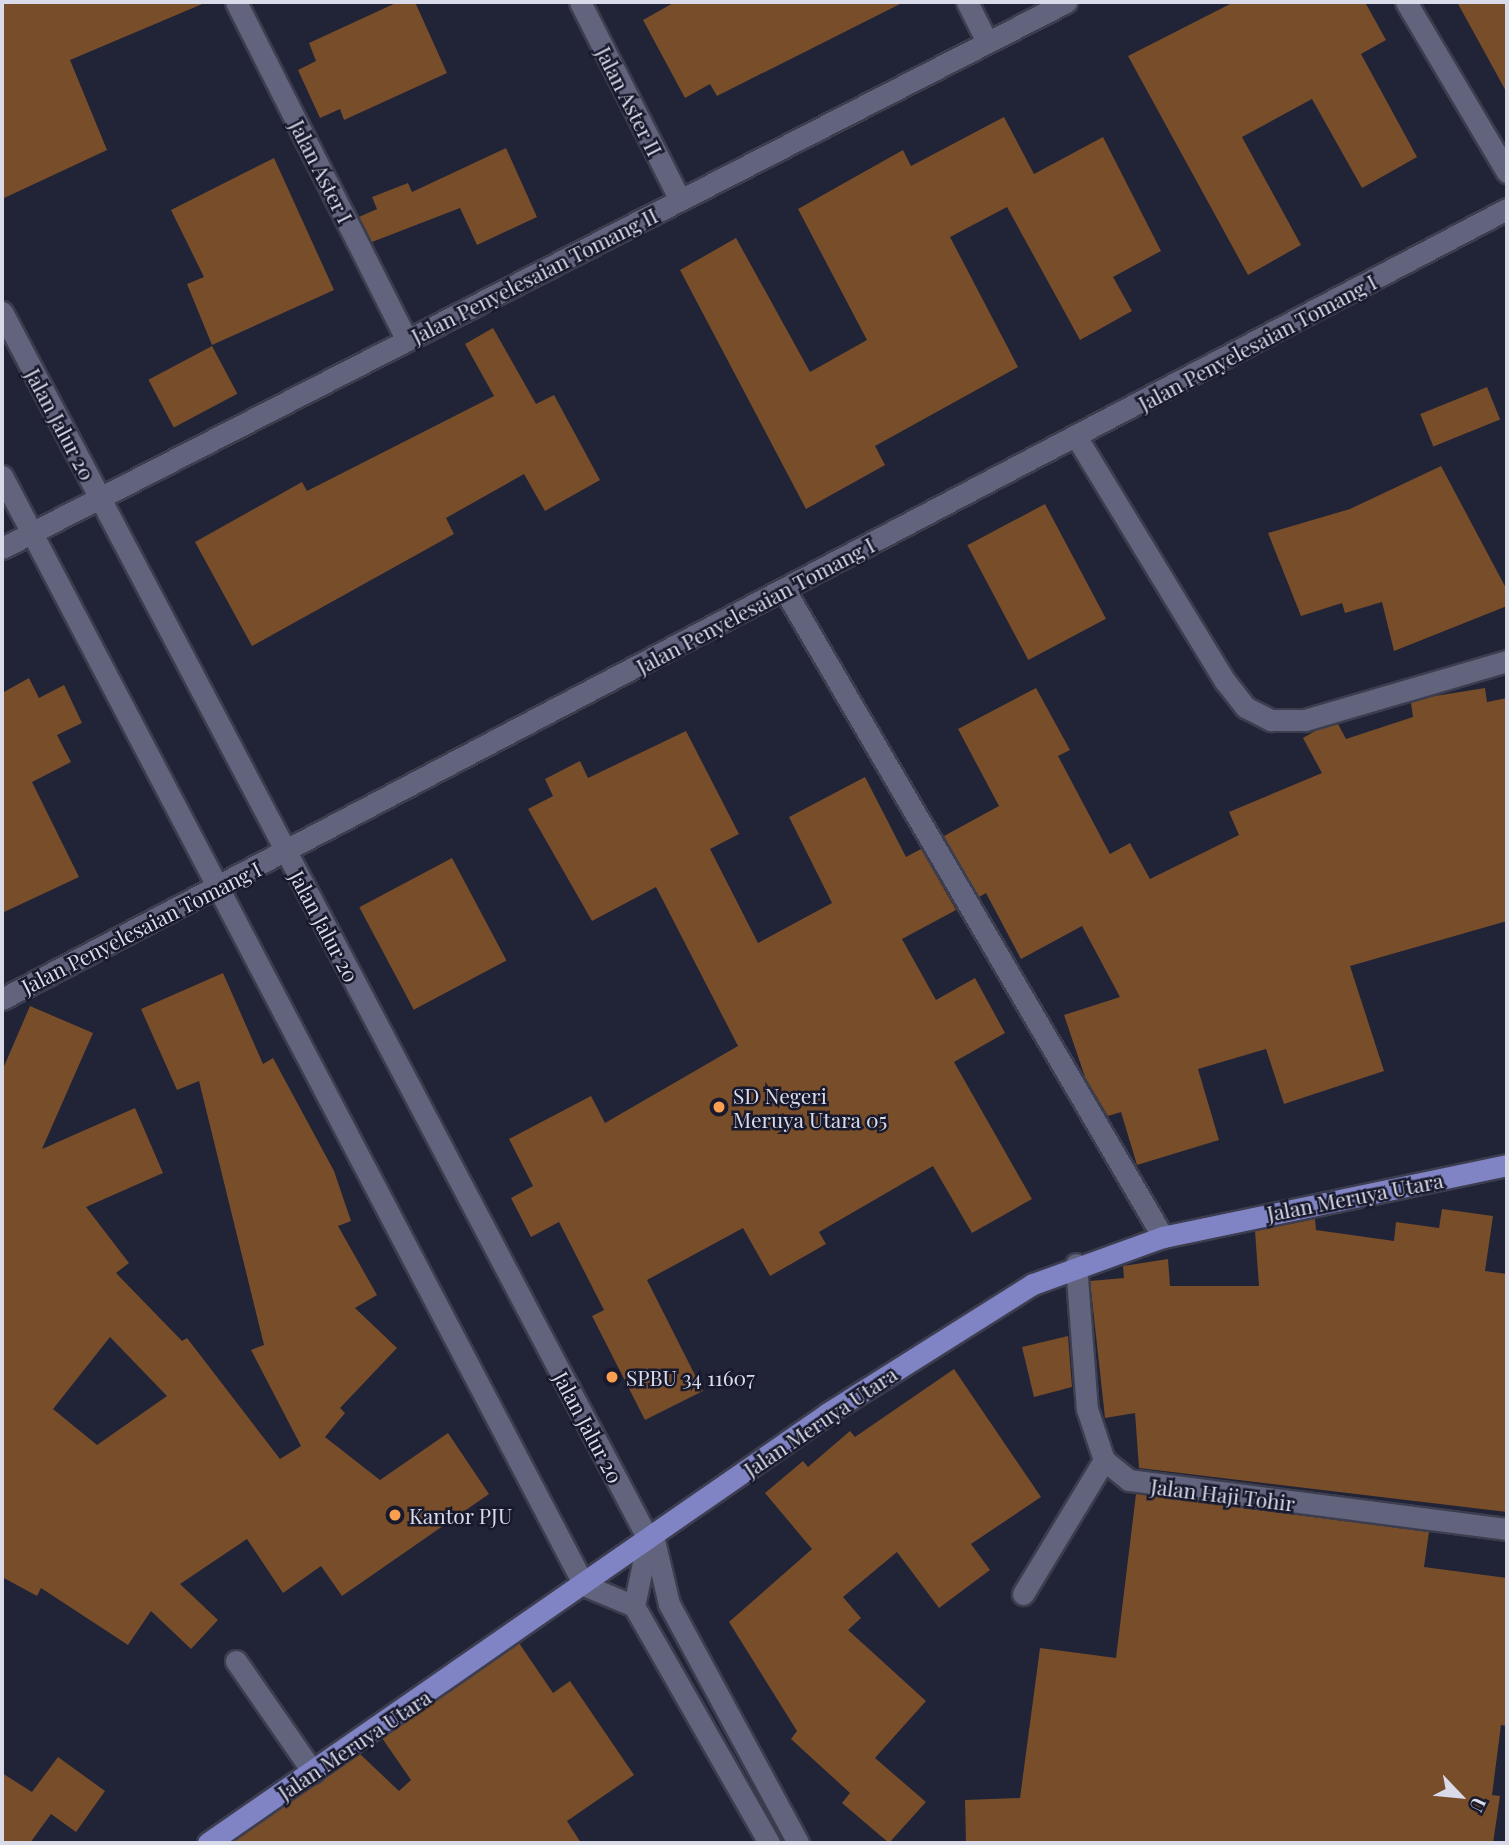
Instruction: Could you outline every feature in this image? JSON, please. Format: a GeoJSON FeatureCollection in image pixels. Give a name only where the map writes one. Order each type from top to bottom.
{"type":"FeatureCollection","features":[{"type":"Feature","properties":{"kind":"main road","name":"Jalan Meruya Utara"},"geometry":{"type":"LineString","coordinates":[[208,1843],[584,1585],[828,1413],[1076,1264],[1163,1237],[1507,1166]]}},
{"type":"Feature","properties":{"kind":"street","name":"Jalan Aster I"},"geometry":{"type":"LineString","coordinates":[[236,2],[407,340]]}},
{"type":"Feature","properties":{"kind":"street","name":"Jalan Aster II"},"geometry":{"type":"LineString","coordinates":[[580,2],[680,200]]}},
{"type":"Feature","properties":{"kind":"street"},"geometry":{"type":"LineString","coordinates":[[967,2],[987,42]]}},
{"type":"Feature","properties":{"kind":"street","name":"Jalan Penyelesaian Tomang II"},"geometry":{"type":"LineString","coordinates":[[2,548],[1066,2]]}},
{"type":"Feature","properties":{"kind":"street"},"geometry":{"type":"LineString","coordinates":[[1406,2],[1507,172]]}},
{"type":"Feature","properties":{"kind":"street","name":"Jalan Penyelesaian Tomang I"},"geometry":{"type":"LineString","coordinates":[[2,999],[1077,438],[1507,209]]}},
{"type":"Feature","properties":{"kind":"street","name":"Jalan Jalur 20"},"geometry":{"type":"LineString","coordinates":[[2,312],[651,1537],[669,1604],[798,1843]]}},
{"type":"Feature","properties":{"kind":"street"},"geometry":{"type":"LineString","coordinates":[[1077,438],[1225,681],[1254,711],[1271,720],[1305,720],[1507,661]]}},
{"type":"Feature","properties":{"kind":"street"},"geometry":{"type":"LineString","coordinates":[[2,476],[584,1585],[635,1606],[769,1843]]}},
{"type":"Feature","properties":{"kind":"street"},"geometry":{"type":"LineString","coordinates":[[784,589],[1163,1237]]}},
{"type":"Feature","properties":{"kind":"street"},"geometry":{"type":"LineString","coordinates":[[1023,1594],[1104,1460],[1087,1409],[1076,1264]]}},
{"type":"Feature","properties":{"kind":"street","name":"Jalan Haji Tohir"},"geometry":{"type":"LineString","coordinates":[[1104,1460],[1129,1480],[1163,1489],[1507,1529]]}},
{"type":"Feature","properties":{"kind":"street"},"geometry":{"type":"LineString","coordinates":[[635,1606],[651,1537]]}},
{"type":"Feature","properties":{"kind":"street"},"geometry":{"type":"LineString","coordinates":[[236,1661],[313,1772]]}},
{"type":"Feature","properties":{"kind":"building"},"geometry":{"type":"Polygon","coordinates":[[[2,2],[207,2],[70,60],[107,150],[2,199],[2,2]]]}},
{"type":"Feature","properties":{"kind":"building"},"geometry":{"type":"Polygon","coordinates":[[[398,2],[415,2],[447,73],[344,120],[340,109],[320,118],[298,70],[316,61],[309,43],[398,2]]]}},
{"type":"Feature","properties":{"kind":"building"},"geometry":{"type":"Polygon","coordinates":[[[675,2],[904,2],[717,96],[710,84],[685,98],[643,20],[675,2]]]}},
{"type":"Feature","properties":{"kind":"building"},"geometry":{"type":"Polygon","coordinates":[[[1234,2],[1365,2],[1386,40],[1361,54],[1417,157],[1362,188],[1312,99],[1242,137],[1301,245],[1248,275],[1128,56],[1234,2]]]}},
{"type":"Feature","properties":{"kind":"building"},"geometry":{"type":"Polygon","coordinates":[[[1457,2],[1507,2],[1507,93],[1457,2]]]}},
{"type":"Feature","properties":{"kind":"building"},"geometry":{"type":"Polygon","coordinates":[[[1004,117],[1034,174],[1103,137],[1161,251],[1113,277],[1132,311],[1080,340],[1007,207],[950,237],[1018,367],[875,446],[885,465],[806,509],[680,270],[736,238],[810,372],[867,340],[798,209],[903,150],[911,166],[1004,117]]]}},
{"type":"Feature","properties":{"kind":"building"},"geometry":{"type":"Polygon","coordinates":[[[506,148],[537,217],[477,245],[460,208],[372,242],[359,217],[377,209],[372,197],[408,183],[412,192],[506,148]]]}},
{"type":"Feature","properties":{"kind":"building"},"geometry":{"type":"Polygon","coordinates":[[[274,158],[334,290],[212,345],[187,284],[204,277],[171,210],[274,158]]]}},
{"type":"Feature","properties":{"kind":"building"},"geometry":{"type":"Polygon","coordinates":[[[493,328],[536,404],[554,395],[600,480],[545,511],[524,474],[446,518],[454,534],[252,646],[195,542],[302,482],[307,491],[494,396],[465,344],[493,328]]]}},
{"type":"Feature","properties":{"kind":"building"},"geometry":{"type":"Polygon","coordinates":[[[212,346],[237,394],[174,427],[148,380],[212,346]]]}},
{"type":"Feature","properties":{"kind":"building"},"geometry":{"type":"Polygon","coordinates":[[[1487,387],[1500,419],[1433,446],[1420,414],[1487,387]]]}},
{"type":"Feature","properties":{"kind":"building"},"geometry":{"type":"Polygon","coordinates":[[[1441,466],[1507,590],[1507,606],[1394,651],[1382,602],[1345,613],[1342,603],[1301,616],[1268,533],[1350,509],[1441,466]]]}},
{"type":"Feature","properties":{"kind":"building"},"geometry":{"type":"Polygon","coordinates":[[[1045,504],[1106,619],[1028,660],[967,545],[1045,504]]]}},
{"type":"Feature","properties":{"kind":"building"},"geometry":{"type":"Polygon","coordinates":[[[29,678],[39,698],[64,685],[82,723],[57,735],[71,762],[32,782],[79,877],[2,913],[2,693],[29,678]]]}},
{"type":"Feature","properties":{"kind":"building"},"geometry":{"type":"Polygon","coordinates":[[[1036,688],[1070,750],[1058,756],[1110,854],[1130,843],[1150,879],[1239,835],[1229,812],[1322,773],[1303,738],[1317,730],[1338,724],[1346,739],[1413,717],[1411,703],[1429,697],[1485,688],[1487,702],[1507,698],[1507,921],[1350,966],[1384,1071],[1284,1104],[1266,1049],[1198,1069],[1219,1140],[1137,1165],[1121,1112],[1108,1116],[1085,1077],[1064,1015],[1120,997],[1082,926],[1021,959],[986,893],[979,897],[944,836],[999,806],[958,729],[1036,688]]]}},
{"type":"Feature","properties":{"kind":"building"},"geometry":{"type":"Polygon","coordinates":[[[686,731],[739,834],[710,849],[758,943],[832,903],[789,817],[865,777],[906,857],[921,849],[956,910],[902,939],[936,1000],[975,978],[1005,1033],[954,1062],[1032,1199],[972,1233],[933,1166],[819,1232],[826,1244],[770,1276],[743,1228],[647,1280],[703,1391],[645,1420],[592,1316],[604,1310],[559,1222],[531,1237],[511,1198],[533,1186],[509,1139],[591,1096],[605,1123],[738,1046],[656,887],[592,921],[528,809],[553,796],[545,779],[580,761],[588,778],[686,731]]]}},
{"type":"Feature","properties":{"kind":"building"},"geometry":{"type":"Polygon","coordinates":[[[452,858],[506,960],[414,1010],[359,907],[452,858]]]}},
{"type":"Feature","properties":{"kind":"building"},"geometry":{"type":"Polygon","coordinates":[[[223,973],[263,1064],[273,1058],[334,1171],[351,1221],[338,1226],[377,1295],[355,1308],[397,1348],[340,1408],[345,1413],[325,1437],[380,1480],[448,1433],[489,1494],[342,1596],[321,1566],[283,1593],[247,1539],[180,1584],[218,1620],[191,1649],[151,1611],[128,1645],[41,1588],[37,1596],[2,1577],[2,1071],[30,1006],[93,1033],[42,1149],[135,1108],[163,1173],[86,1207],[129,1263],[116,1273],[182,1341],[187,1338],[280,1459],[301,1446],[251,1350],[264,1345],[199,1081],[177,1090],[141,1009],[223,973]],[[110,1337],[53,1409],[97,1445],[167,1396],[110,1337]]]}},
{"type":"Feature","properties":{"kind":"building"},"geometry":{"type":"Polygon","coordinates":[[[1442,1209],[1493,1216],[1485,1271],[1507,1274],[1507,1512],[1139,1468],[1135,1413],[1105,1418],[1090,1281],[1124,1278],[1123,1266],[1168,1259],[1170,1286],[1259,1286],[1255,1231],[1315,1219],[1316,1230],[1394,1241],[1396,1222],[1439,1228],[1442,1209]]]}},
{"type":"Feature","properties":{"kind":"building"},"geometry":{"type":"Polygon","coordinates":[[[1068,1336],[1072,1387],[1034,1397],[1022,1347],[1068,1336]]]}},
{"type":"Feature","properties":{"kind":"building"},"geometry":{"type":"Polygon","coordinates":[[[954,1369],[1041,1497],[971,1544],[990,1570],[939,1608],[897,1552],[843,1597],[861,1618],[848,1630],[926,1701],[875,1758],[926,1802],[889,1843],[842,1803],[850,1793],[791,1739],[797,1731],[729,1622],[812,1549],[765,1493],[803,1461],[808,1467],[850,1431],[855,1437],[954,1369]]]}},
{"type":"Feature","properties":{"kind":"building"},"geometry":{"type":"Polygon","coordinates":[[[1136,1494],[1429,1532],[1424,1567],[1507,1578],[1507,1726],[1501,1725],[1492,1795],[1500,1796],[1493,1843],[966,1843],[965,1800],[1020,1798],[1040,1648],[1116,1658],[1136,1494]]]}},
{"type":"Feature","properties":{"kind":"building"},"geometry":{"type":"Polygon","coordinates":[[[519,1643],[553,1693],[570,1681],[634,1775],[567,1821],[581,1843],[231,1843],[360,1754],[399,1791],[411,1780],[382,1738],[519,1643]]]}},
{"type":"Feature","properties":{"kind":"building"},"geometry":{"type":"Polygon","coordinates":[[[58,1757],[105,1791],[76,1832],[51,1814],[30,1843],[2,1843],[2,1773],[32,1792],[58,1757]]]}},
{"type":"Feature","properties":{"kind":"place","name":"SD Negeri Meruya Utara 05"},"geometry":{"type":"Point","coordinates":[719,1107]}},
{"type":"Feature","properties":{"kind":"place","name":"SPBU 34 11607"},"geometry":{"type":"Point","coordinates":[612,1377]}},
{"type":"Feature","properties":{"kind":"place","name":"Kantor PJU"},"geometry":{"type":"Point","coordinates":[395,1515]}}]}
